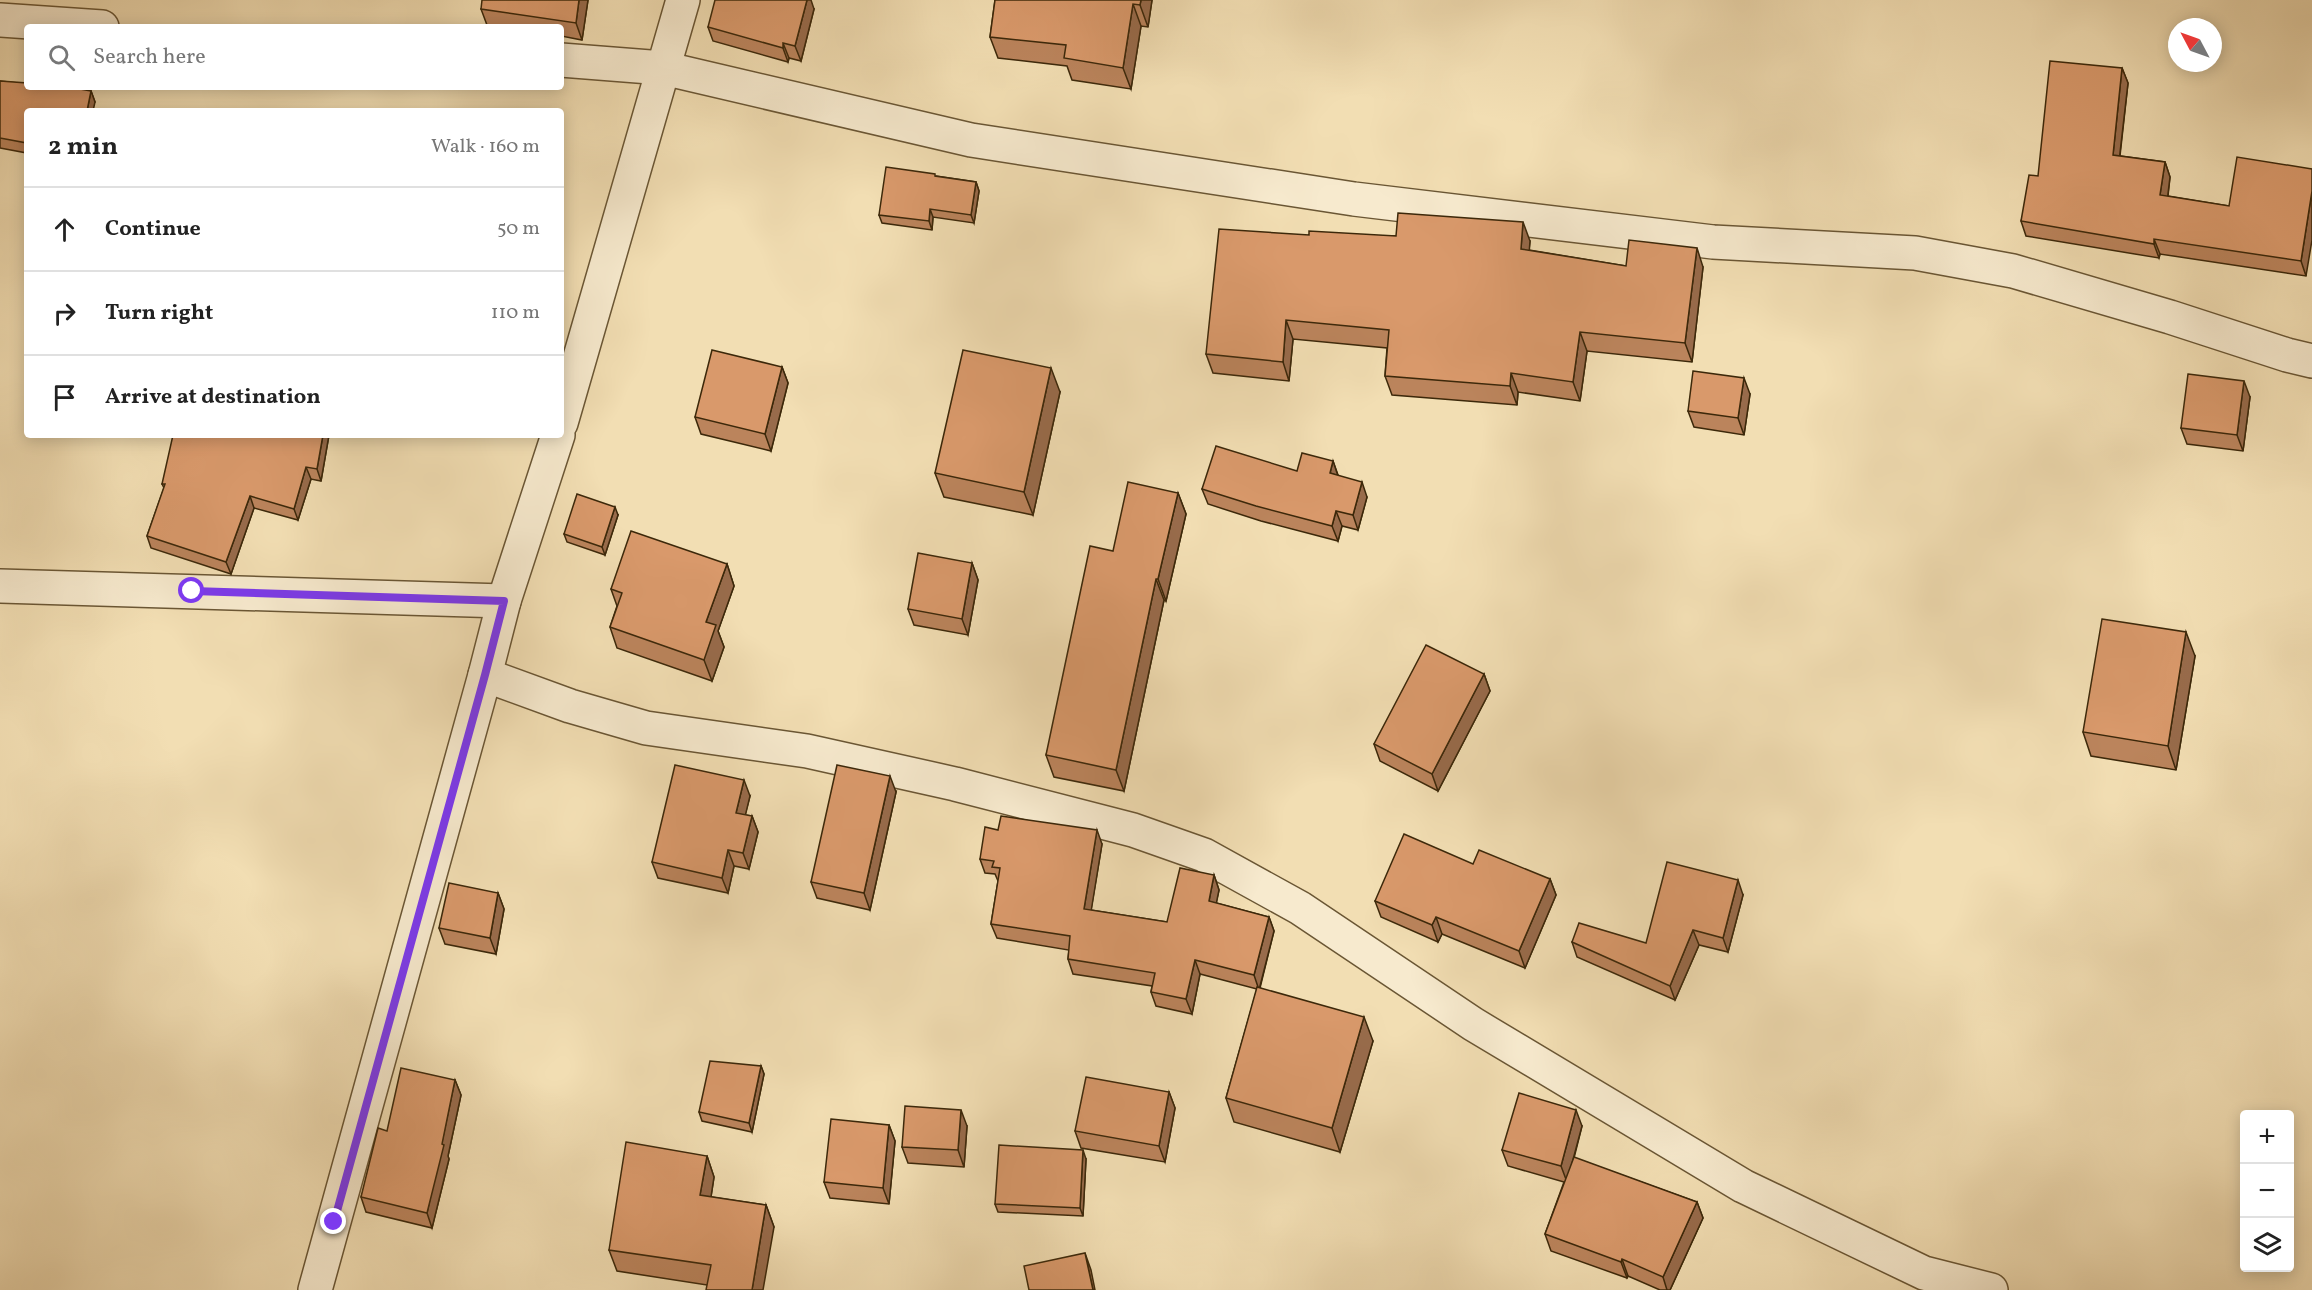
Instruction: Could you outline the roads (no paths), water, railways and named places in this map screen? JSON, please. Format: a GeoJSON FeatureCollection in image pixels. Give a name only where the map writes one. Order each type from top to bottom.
{"type":"FeatureCollection","features":[{"type":"Feature","properties":{"kind":"street"},"geometry":{"type":"LineString","coordinates":[[564,413],[683,0]]}},
{"type":"Feature","properties":{"kind":"street"},"geometry":{"type":"LineString","coordinates":[[0,20],[58,24]]}},
{"type":"Feature","properties":{"kind":"street"},"geometry":{"type":"LineString","coordinates":[[564,60],[663,68],[971,140],[1342,197],[1713,242],[1915,253],[2024,274],[2312,361]]}},
{"type":"Feature","properties":{"kind":"street"},"geometry":{"type":"LineString","coordinates":[[315,1290],[504,601],[557,438]]}},
{"type":"Feature","properties":{"kind":"street"},"geometry":{"type":"LineString","coordinates":[[0,586],[504,601]]}},
{"type":"Feature","properties":{"kind":"street"},"geometry":{"type":"LineString","coordinates":[[485,675],[570,706],[646,728],[807,752],[955,784],[1133,830],[1204,855],[1300,908],[1473,1024],[1743,1186],[1924,1273],[1991,1290]]}}]}
